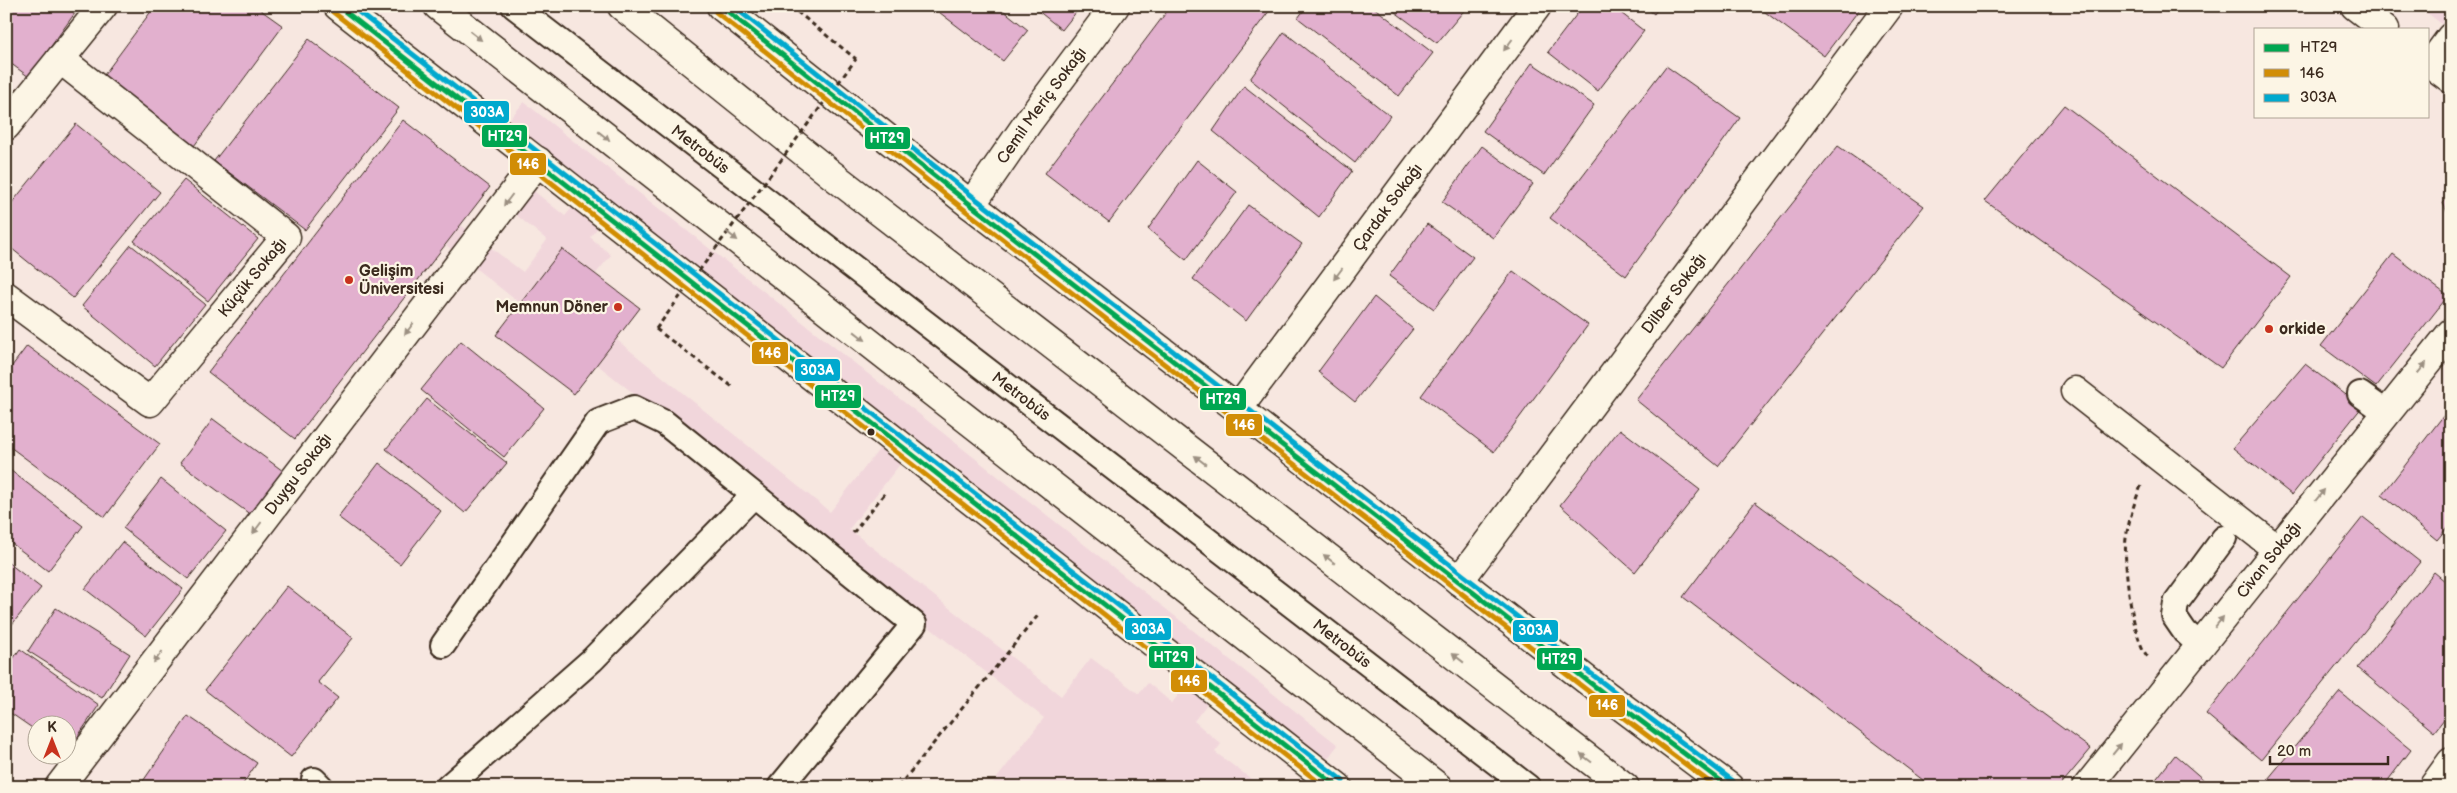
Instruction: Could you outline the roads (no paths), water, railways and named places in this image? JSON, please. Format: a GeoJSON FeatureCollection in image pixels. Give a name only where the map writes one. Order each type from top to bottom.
{"type":"FeatureCollection","features":[{"type":"Feature","properties":{"kind":"main road"},"geometry":{"type":"LineString","coordinates":[[6,126],[103,6]]}},
{"type":"Feature","properties":{"kind":"main road"},"geometry":{"type":"LineString","coordinates":[[338,6],[1338,787]]}},
{"type":"Feature","properties":{"kind":"main road"},"geometry":{"type":"LineString","coordinates":[[438,6],[1438,787]]}},
{"type":"Feature","properties":{"kind":"main road"},"geometry":{"type":"LineString","coordinates":[[622,6],[831,174],[1625,787]]}},
{"type":"Feature","properties":{"kind":"main road"},"geometry":{"type":"LineString","coordinates":[[721,6],[971,205],[1238,409],[1606,695],[1729,787]]}},
{"type":"Feature","properties":{"kind":"main road","name":"Cemil Meriç Sokağı"},"geometry":{"type":"LineString","coordinates":[[971,205],[1029,121],[1115,6]]}},
{"type":"Feature","properties":{"kind":"main road","name":"Çardak Sokağı"},"geometry":{"type":"LineString","coordinates":[[1238,409],[1537,6]]}},
{"type":"Feature","properties":{"kind":"main road","name":"Dilber Sokağı"},"geometry":{"type":"LineString","coordinates":[[1459,581],[1889,6]]}},
{"type":"Feature","properties":{"kind":"main road"},"geometry":{"type":"LineString","coordinates":[[2355,6],[2384,28]]}},
{"type":"Feature","properties":{"kind":"main road"},"geometry":{"type":"LineString","coordinates":[[2437,69],[2451,37]]}},
{"type":"Feature","properties":{"kind":"main road","name":"Küçük Sokağı"},"geometry":{"type":"LineString","coordinates":[[6,296],[150,402],[286,237],[60,59]]}},
{"type":"Feature","properties":{"kind":"main road","name":"Duygu Sokağı"},"geometry":{"type":"LineString","coordinates":[[59,787],[538,162]]}},
{"type":"Feature","properties":{"kind":"main road","name":"Civan Sokağı"},"geometry":{"type":"LineString","coordinates":[[2087,787],[2451,333]]}},
{"type":"Feature","properties":{"kind":"main road"},"geometry":{"type":"LineString","coordinates":[[2075,391],[2277,549]]}},
{"type":"Feature","properties":{"kind":"main road"},"geometry":{"type":"LineString","coordinates":[[2433,787],[2451,762]]}},
{"type":"Feature","properties":{"kind":"lane","name":"Metrobüs"},"geometry":{"type":"LineString","coordinates":[[514,6],[1528,787]]}},
{"type":"Feature","properties":{"kind":"lane"},"geometry":{"type":"LineString","coordinates":[[2360,394],[2386,413]]}},
{"type":"Feature","properties":{"kind":"lane"},"geometry":{"type":"LineString","coordinates":[[443,645],[598,422],[634,408],[665,423],[753,496],[914,624],[780,787]]}},
{"type":"Feature","properties":{"kind":"lane"},"geometry":{"type":"LineString","coordinates":[[448,787],[592,660],[753,496]]}},
{"type":"Feature","properties":{"kind":"lane"},"geometry":{"type":"LineString","coordinates":[[2200,645],[2185,632],[2174,616],[2176,603],[2224,538]]}},
{"type":"Feature","properties":{"kind":"place","name":"Gelişim Üniversitesi"},"geometry":{"type":"Point","coordinates":[349,280]}},
{"type":"Feature","properties":{"kind":"place","name":"Memnun Döner"},"geometry":{"type":"Point","coordinates":[618,307]}},
{"type":"Feature","properties":{"kind":"place","name":"orkide"},"geometry":{"type":"Point","coordinates":[2269,329]}}]}
